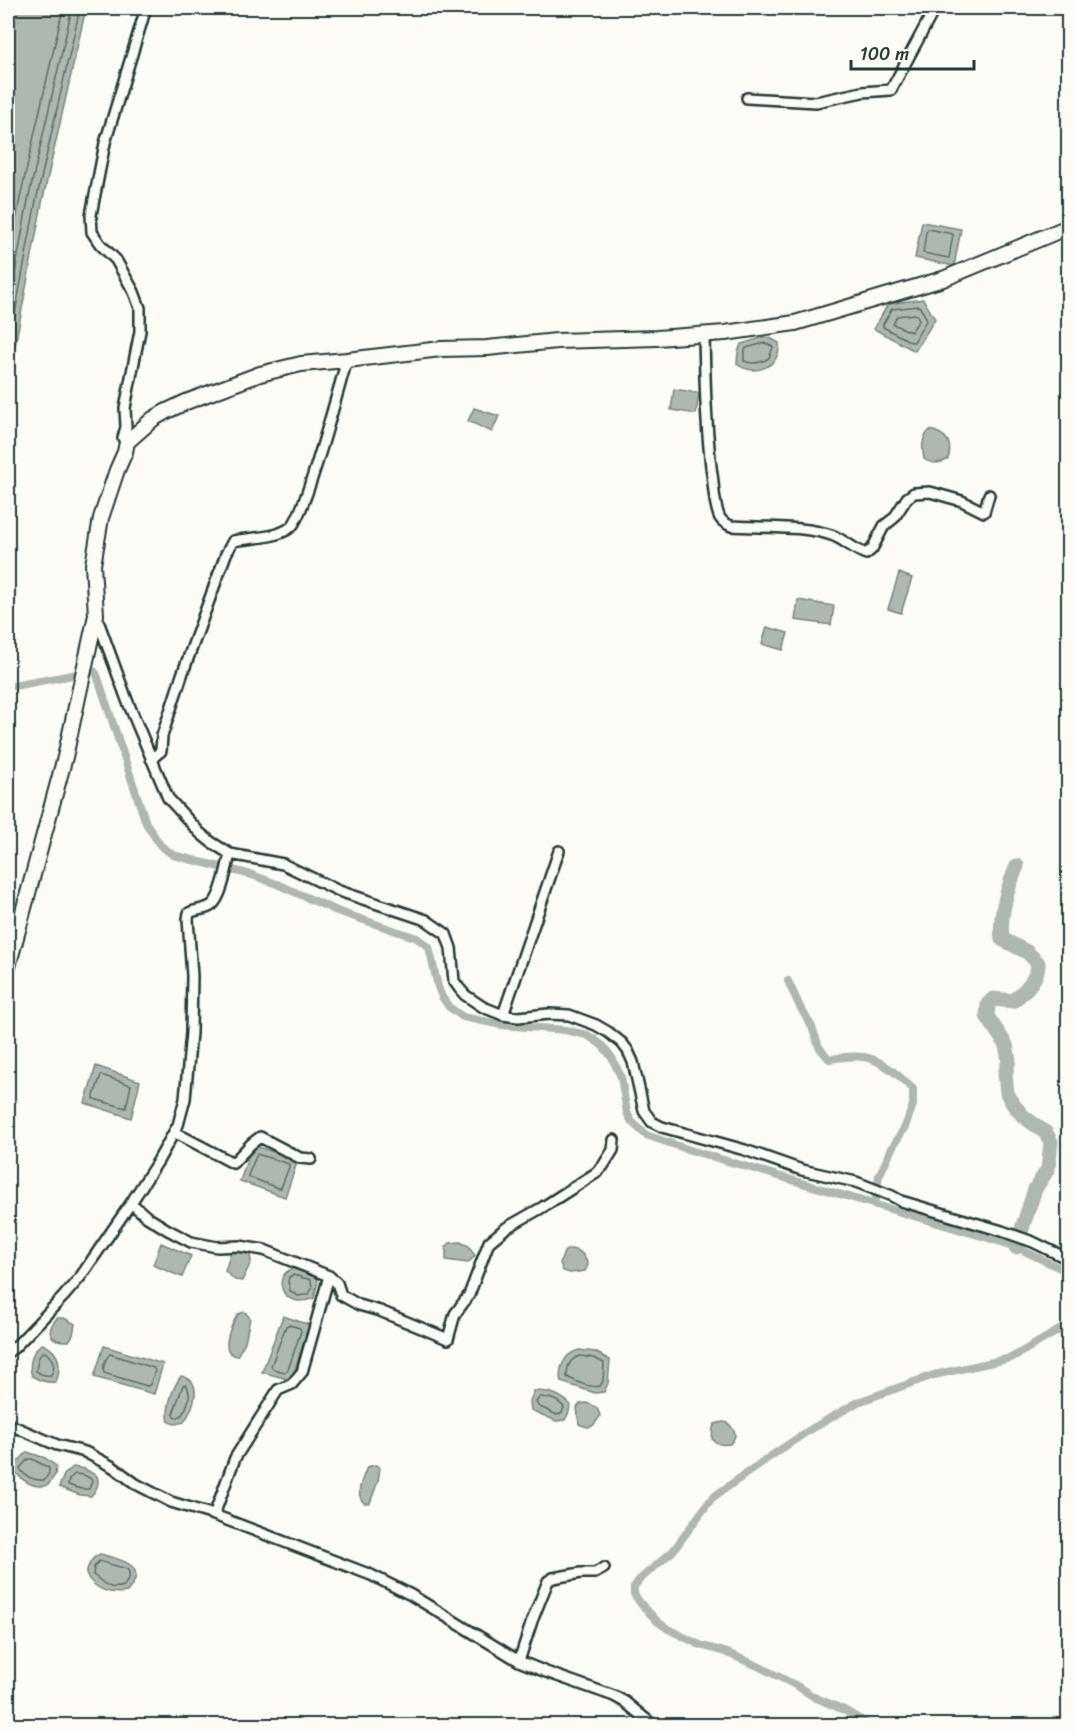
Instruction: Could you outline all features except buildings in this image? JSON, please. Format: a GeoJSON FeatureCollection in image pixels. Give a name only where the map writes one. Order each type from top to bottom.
{"type":"FeatureCollection","features":[{"type":"Feature","properties":{"kind":"street"},"geometry":{"type":"LineString","coordinates":[[127,442],[123,438],[126,427],[125,408],[140,332],[140,308],[116,260],[92,232],[91,215],[105,143],[146,8]]}},
{"type":"Feature","properties":{"kind":"street"},"geometry":{"type":"LineString","coordinates":[[747,98],[816,102],[862,92],[891,90],[935,8]]}},
{"type":"Feature","properties":{"kind":"street"},"geometry":{"type":"LineString","coordinates":[[8,967],[65,757],[96,615],[93,565],[101,518],[127,442],[142,428],[165,412],[260,374],[301,364],[441,349],[487,348],[557,341],[704,335],[795,323],[943,279],[1068,227]]}},
{"type":"Feature","properties":{"kind":"street"},"geometry":{"type":"LineString","coordinates":[[704,335],[705,394],[710,460],[716,502],[722,522],[731,526],[802,530],[831,535],[866,554],[872,549],[884,526],[894,518],[907,498],[914,493],[930,492],[962,501],[984,512],[989,495]]}},
{"type":"Feature","properties":{"kind":"street"},"geometry":{"type":"LineString","coordinates":[[151,759],[161,751],[162,736],[182,675],[229,547],[233,541],[284,532],[294,525],[316,464],[347,360]]}},
{"type":"Feature","properties":{"kind":"street"},"geometry":{"type":"LineString","coordinates":[[96,615],[127,700],[168,798],[200,833],[230,854],[283,864],[339,891],[426,920],[446,934],[451,948],[454,981],[465,995],[483,1007],[503,1015],[518,1017],[569,1015],[608,1032],[622,1043],[633,1062],[644,1111],[652,1122],[662,1127],[745,1150],[802,1170],[856,1182],[924,1209],[1034,1242],[1068,1259]]}},
{"type":"Feature","properties":{"kind":"street"},"geometry":{"type":"LineString","coordinates":[[503,1015],[559,851]]}},
{"type":"Feature","properties":{"kind":"street"},"geometry":{"type":"LineString","coordinates":[[8,1352],[81,1276],[131,1203],[174,1132],[183,1111],[185,1099],[190,1033],[192,976],[189,913],[214,904],[224,879],[230,854]]}},
{"type":"Feature","properties":{"kind":"street"},"geometry":{"type":"LineString","coordinates":[[174,1132],[233,1163],[260,1137],[300,1158],[311,1159]]}},
{"type":"Feature","properties":{"kind":"street"},"geometry":{"type":"LineString","coordinates":[[131,1203],[147,1217],[191,1242],[217,1247],[238,1246],[264,1250],[329,1276],[337,1283],[341,1295],[358,1305],[380,1311],[448,1339],[455,1314],[469,1295],[489,1242],[506,1228],[596,1173],[613,1150],[614,1140]]}},
{"type":"Feature","properties":{"kind":"street"},"geometry":{"type":"LineString","coordinates":[[214,1515],[235,1458],[278,1390],[292,1384],[302,1372],[329,1276]]}},
{"type":"Feature","properties":{"kind":"street"},"geometry":{"type":"LineString","coordinates":[[8,1424],[57,1445],[85,1452],[114,1467],[136,1484],[171,1502],[214,1515],[371,1575],[411,1595],[519,1661],[615,1696],[654,1725]]}},
{"type":"Feature","properties":{"kind":"street"},"geometry":{"type":"LineString","coordinates":[[519,1661],[548,1581],[581,1573],[595,1573],[604,1568]]}},
{"type":"Feature","properties":{"kind":"water"},"geometry":{"type":"Polygon","coordinates":[[[8,8],[86,8],[42,203],[15,346],[8,426],[8,8]]]}},
{"type":"Feature","properties":{"kind":"water"},"geometry":{"type":"Polygon","coordinates":[[[922,222],[961,229],[954,266],[915,258],[922,222]]]}},
{"type":"Feature","properties":{"kind":"water"},"geometry":{"type":"Polygon","coordinates":[[[923,299],[935,319],[915,351],[874,329],[888,304],[923,299]]]}},
{"type":"Feature","properties":{"kind":"water"},"geometry":{"type":"Polygon","coordinates":[[[764,337],[779,343],[779,351],[772,363],[759,370],[751,370],[737,364],[741,344],[764,337]]]}},
{"type":"Feature","properties":{"kind":"water"},"geometry":{"type":"Polygon","coordinates":[[[674,389],[699,393],[696,414],[671,410],[674,389]]]}},
{"type":"Feature","properties":{"kind":"water"},"geometry":{"type":"Polygon","coordinates":[[[474,408],[499,416],[492,432],[468,421],[474,408]]]}},
{"type":"Feature","properties":{"kind":"water"},"geometry":{"type":"Polygon","coordinates":[[[930,430],[941,434],[949,444],[948,459],[942,462],[930,462],[924,459],[923,443],[930,430]]]}},
{"type":"Feature","properties":{"kind":"water"},"geometry":{"type":"Polygon","coordinates":[[[899,573],[912,578],[901,613],[888,609],[899,573]]]}},
{"type":"Feature","properties":{"kind":"water"},"geometry":{"type":"Polygon","coordinates":[[[798,600],[834,606],[831,625],[795,620],[798,600]]]}},
{"type":"Feature","properties":{"kind":"water"},"geometry":{"type":"Polygon","coordinates":[[[767,627],[788,633],[783,650],[762,644],[767,627]]]}},
{"type":"Feature","properties":{"kind":"water"},"geometry":{"type":"Polygon","coordinates":[[[96,1066],[140,1081],[131,1118],[85,1103],[96,1066]]]}},
{"type":"Feature","properties":{"kind":"water"},"geometry":{"type":"Polygon","coordinates":[[[252,1145],[298,1160],[285,1197],[240,1181],[252,1145]]]}},
{"type":"Feature","properties":{"kind":"water"},"geometry":{"type":"Polygon","coordinates":[[[460,1242],[469,1246],[475,1256],[468,1263],[446,1260],[446,1247],[450,1243],[460,1242]]]}},
{"type":"Feature","properties":{"kind":"water"},"geometry":{"type":"Polygon","coordinates":[[[161,1243],[191,1256],[182,1277],[153,1265],[161,1243]]]}},
{"type":"Feature","properties":{"kind":"water"},"geometry":{"type":"Polygon","coordinates":[[[568,1249],[579,1251],[583,1255],[588,1265],[585,1271],[570,1273],[563,1271],[560,1263],[564,1252],[568,1249]]]}},
{"type":"Feature","properties":{"kind":"water"},"geometry":{"type":"Polygon","coordinates":[[[245,1250],[250,1255],[251,1262],[242,1281],[235,1280],[225,1271],[231,1252],[245,1250]]]}},
{"type":"Feature","properties":{"kind":"water"},"geometry":{"type":"Polygon","coordinates":[[[293,1269],[316,1275],[318,1281],[314,1298],[303,1301],[294,1300],[283,1291],[282,1278],[286,1272],[293,1269]]]}},
{"type":"Feature","properties":{"kind":"water"},"geometry":{"type":"Polygon","coordinates":[[[245,1312],[250,1318],[245,1342],[237,1356],[228,1350],[228,1338],[238,1314],[245,1312]]]}},
{"type":"Feature","properties":{"kind":"water"},"geometry":{"type":"Polygon","coordinates":[[[283,1316],[310,1325],[291,1380],[262,1372],[283,1316]]]}},
{"type":"Feature","properties":{"kind":"water"},"geometry":{"type":"Polygon","coordinates":[[[57,1318],[64,1318],[75,1324],[69,1341],[58,1340],[51,1336],[51,1328],[57,1318]]]}},
{"type":"Feature","properties":{"kind":"water"},"geometry":{"type":"Polygon","coordinates":[[[42,1344],[53,1350],[58,1359],[59,1370],[56,1382],[44,1381],[32,1376],[30,1367],[32,1358],[42,1344]]]}},
{"type":"Feature","properties":{"kind":"water"},"geometry":{"type":"Polygon","coordinates":[[[104,1346],[163,1364],[154,1394],[94,1377],[104,1346]]]}},
{"type":"Feature","properties":{"kind":"water"},"geometry":{"type":"Polygon","coordinates":[[[579,1350],[595,1352],[610,1360],[608,1383],[604,1392],[595,1393],[561,1382],[560,1372],[563,1362],[569,1355],[579,1350]]]}},
{"type":"Feature","properties":{"kind":"water"},"geometry":{"type":"Polygon","coordinates":[[[181,1376],[193,1383],[195,1396],[184,1422],[175,1424],[169,1422],[168,1411],[175,1386],[181,1376]]]}},
{"type":"Feature","properties":{"kind":"water"},"geometry":{"type":"Polygon","coordinates":[[[534,1391],[554,1394],[570,1404],[565,1420],[556,1421],[531,1410],[530,1401],[534,1391]]]}},
{"type":"Feature","properties":{"kind":"water"},"geometry":{"type":"Polygon","coordinates":[[[586,1403],[595,1407],[600,1416],[590,1427],[579,1424],[577,1408],[580,1404],[586,1403]]]}},
{"type":"Feature","properties":{"kind":"water"},"geometry":{"type":"Polygon","coordinates":[[[728,1423],[735,1434],[730,1444],[720,1444],[712,1439],[715,1424],[728,1423]]]}},
{"type":"Feature","properties":{"kind":"water"},"geometry":{"type":"Polygon","coordinates":[[[27,1452],[45,1458],[56,1466],[55,1475],[48,1485],[32,1485],[12,1468],[27,1452]]]}},
{"type":"Feature","properties":{"kind":"water"},"geometry":{"type":"Polygon","coordinates":[[[376,1465],[380,1468],[378,1481],[370,1503],[364,1503],[360,1495],[362,1481],[367,1467],[376,1465]]]}},
{"type":"Feature","properties":{"kind":"water"},"geometry":{"type":"Polygon","coordinates":[[[73,1467],[85,1469],[97,1476],[97,1487],[91,1496],[80,1495],[59,1487],[64,1475],[73,1467]]]}},
{"type":"Feature","properties":{"kind":"water"},"geometry":{"type":"Polygon","coordinates":[[[100,1554],[134,1568],[135,1579],[127,1592],[115,1593],[98,1588],[89,1579],[86,1574],[89,1565],[100,1554]]]}},
{"type":"Feature","properties":{"kind":"waterway"},"geometry":{"type":"LineString","coordinates":[[8,687],[94,671],[146,823],[160,845],[173,855],[252,875],[337,911],[417,938],[429,947],[442,997],[449,1007],[463,1017],[502,1025],[565,1030],[587,1035],[603,1046],[612,1058],[621,1077],[627,1113],[632,1122],[646,1135],[995,1240],[1016,1247],[1068,1272]]}},
{"type":"Feature","properties":{"kind":"waterway"},"geometry":{"type":"LineString","coordinates":[[1016,1247],[1035,1189],[1048,1169],[1051,1142],[1046,1133],[1023,1116],[1007,1093],[1005,1074],[1009,1060],[1006,1045],[987,1016],[988,1004],[993,999],[1013,1001],[1030,984],[1038,969],[1038,963],[1027,952],[1002,939],[1005,902],[1017,866]]}},
{"type":"Feature","properties":{"kind":"waterway"},"geometry":{"type":"LineString","coordinates":[[788,981],[812,1027],[819,1047],[829,1059],[855,1056],[878,1061],[913,1089],[913,1105],[905,1127],[879,1176],[874,1205]]}},
{"type":"Feature","properties":{"kind":"waterway"},"geometry":{"type":"LineString","coordinates":[[871,1726],[758,1666],[725,1652],[700,1645],[668,1629],[641,1604],[634,1594],[634,1587],[673,1551],[712,1498],[808,1431],[858,1402],[934,1375],[1011,1358],[1068,1325]]}}]}
